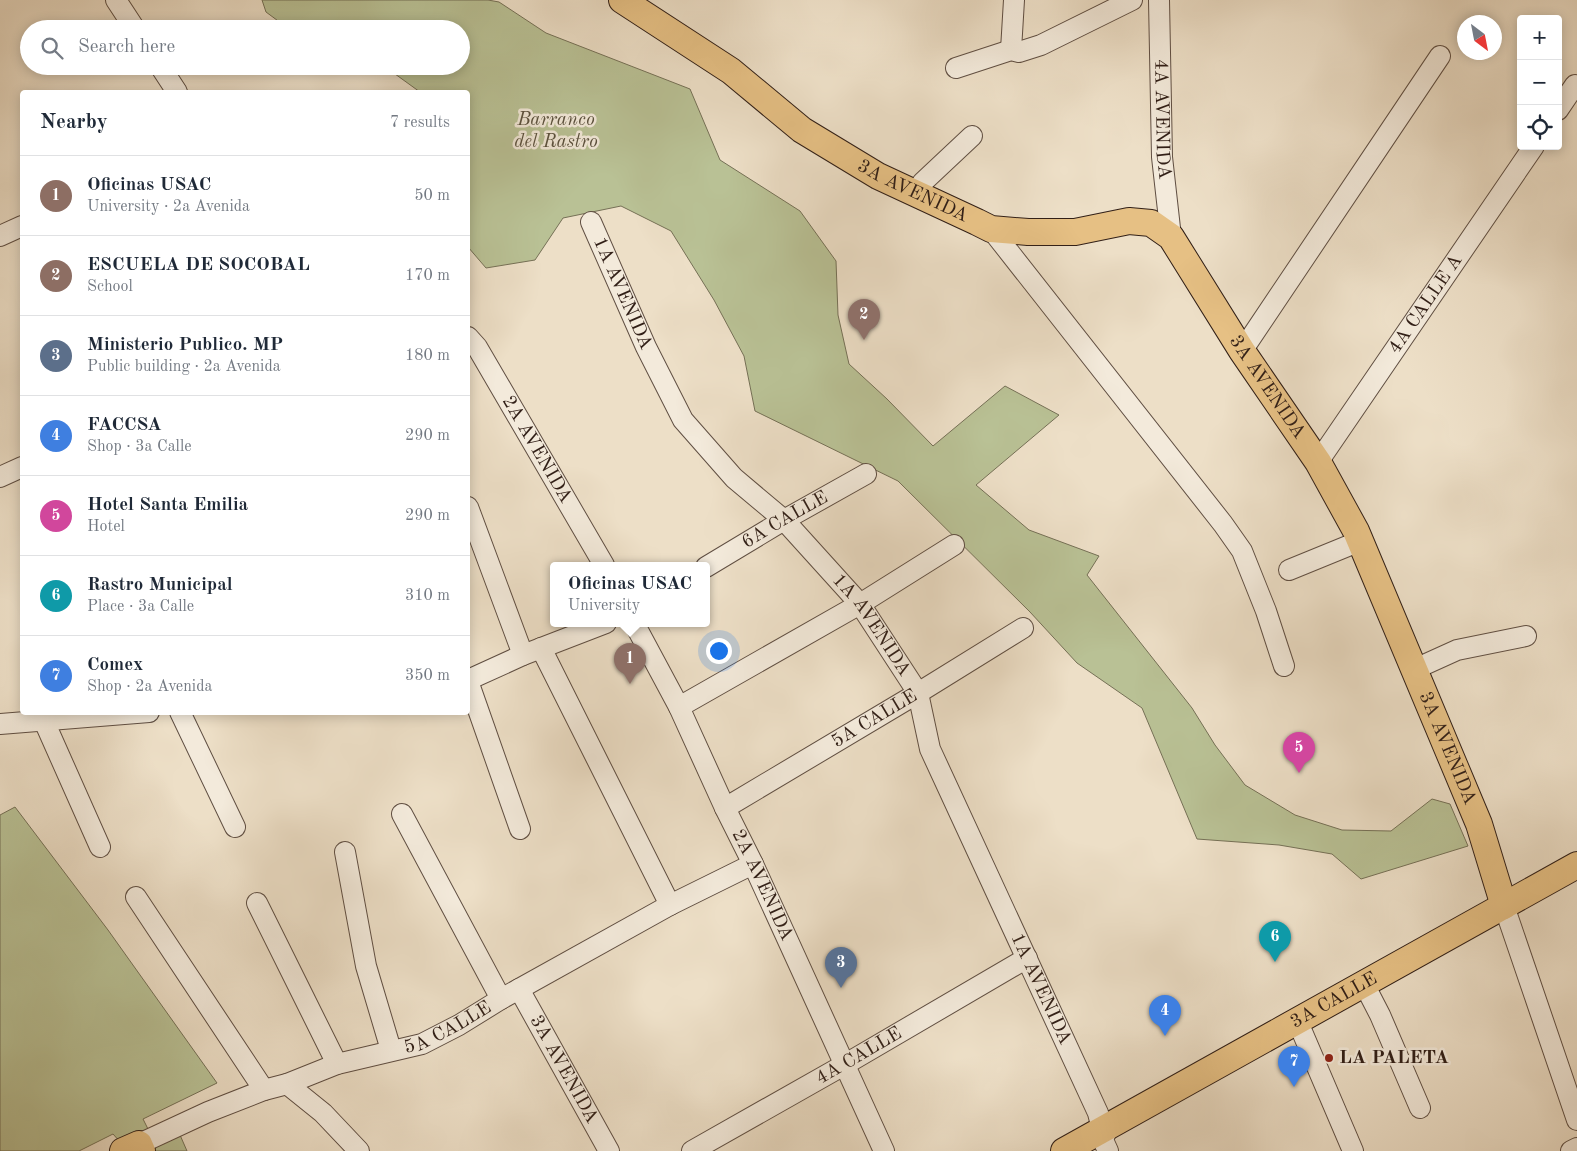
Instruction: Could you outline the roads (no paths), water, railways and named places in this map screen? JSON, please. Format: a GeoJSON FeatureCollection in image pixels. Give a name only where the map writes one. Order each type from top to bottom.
{"type":"FeatureCollection","features":[{"type":"Feature","properties":{"kind":"main road","name":"3A AVENIDA"},"geometry":{"type":"LineString","coordinates":[[622,0],[731,71],[802,130],[878,176],[991,229],[1028,232],[1075,232],[1129,221],[1151,223],[1171,237],[1242,351],[1318,462],[1360,541],[1479,824],[1504,906]]}},
{"type":"Feature","properties":{"kind":"main road","name":"3A CALLE"},"geometry":{"type":"LineString","coordinates":[[1096,1139],[1297,1020],[1577,865]]}},
{"type":"Feature","properties":{"kind":"street"},"geometry":{"type":"LineString","coordinates":[[116,0],[129,20]]}},
{"type":"Feature","properties":{"kind":"street"},"geometry":{"type":"LineString","coordinates":[[1011,50],[1014,0]]}},
{"type":"Feature","properties":{"kind":"street"},"geometry":{"type":"LineString","coordinates":[[956,68],[1011,50],[1019,52],[1041,45],[1132,0]]}},
{"type":"Feature","properties":{"kind":"street","name":"4A AVENIDA"},"geometry":{"type":"LineString","coordinates":[[1159,0],[1162,157],[1171,237]]}},
{"type":"Feature","properties":{"kind":"street"},"geometry":{"type":"LineString","coordinates":[[1242,351],[1440,56]]}},
{"type":"Feature","properties":{"kind":"street"},"geometry":{"type":"LineString","coordinates":[[166,75],[176,90]]}},
{"type":"Feature","properties":{"kind":"street"},"geometry":{"type":"LineString","coordinates":[[1562,105],[1575,86]]}},
{"type":"Feature","properties":{"kind":"street"},"geometry":{"type":"LineString","coordinates":[[915,193],[923,182],[972,136]]}},
{"type":"Feature","properties":{"kind":"street","name":"4A CALLE A"},"geometry":{"type":"LineString","coordinates":[[1318,462],[1531,150]]}},
{"type":"Feature","properties":{"kind":"street","name":"1A AVENIDA"},"geometry":{"type":"LineString","coordinates":[[591,222],[646,347],[683,420],[734,478],[784,520],[860,604],[918,693],[930,749],[1098,1113],[1096,1139]]}},
{"type":"Feature","properties":{"kind":"street"},"geometry":{"type":"LineString","coordinates":[[0,236],[20,227]]}},
{"type":"Feature","properties":{"kind":"street"},"geometry":{"type":"LineString","coordinates":[[991,229],[1223,524],[1242,551],[1266,611],[1284,666]]}},
{"type":"Feature","properties":{"kind":"street","name":"2A AVENIDA"},"geometry":{"type":"LineString","coordinates":[[470,339],[477,346],[602,562]]}},
{"type":"Feature","properties":{"kind":"street"},"geometry":{"type":"LineString","coordinates":[[0,477],[20,468]]}},
{"type":"Feature","properties":{"kind":"street","name":"6A CALLE"},"geometry":{"type":"LineString","coordinates":[[710,565],[866,474]]}},
{"type":"Feature","properties":{"kind":"street"},"geometry":{"type":"LineString","coordinates":[[470,512],[532,652],[670,905]]}},
{"type":"Feature","properties":{"kind":"street"},"geometry":{"type":"LineString","coordinates":[[1289,570],[1360,541]]}},
{"type":"Feature","properties":{"kind":"street"},"geometry":{"type":"LineString","coordinates":[[679,707],[860,604],[954,545]]}},
{"type":"Feature","properties":{"kind":"street"},"geometry":{"type":"LineString","coordinates":[[470,679],[596,627]]}},
{"type":"Feature","properties":{"kind":"street","name":"2A AVENIDA"},"geometry":{"type":"LineString","coordinates":[[636,627],[679,707],[884,1151]]}},
{"type":"Feature","properties":{"kind":"street","name":"5A CALLE"},"geometry":{"type":"LineString","coordinates":[[725,808],[1023,628]]}},
{"type":"Feature","properties":{"kind":"street"},"geometry":{"type":"LineString","coordinates":[[1415,670],[1457,650],[1526,636]]}},
{"type":"Feature","properties":{"kind":"street"},"geometry":{"type":"LineString","coordinates":[[470,686],[520,829]]}},
{"type":"Feature","properties":{"kind":"street"},"geometry":{"type":"LineString","coordinates":[[0,724],[114,715]]}},
{"type":"Feature","properties":{"kind":"street"},"geometry":{"type":"LineString","coordinates":[[181,715],[234,828]]}},
{"type":"Feature","properties":{"kind":"street"},"geometry":{"type":"LineString","coordinates":[[44,721],[100,848]]}},
{"type":"Feature","properties":{"kind":"street"},"geometry":{"type":"LineString","coordinates":[[402,814],[501,999]]}},
{"type":"Feature","properties":{"kind":"street"},"geometry":{"type":"LineString","coordinates":[[345,852],[366,966],[391,1050]]}},
{"type":"Feature","properties":{"kind":"street","name":"5A CALLE"},"geometry":{"type":"LineString","coordinates":[[135,1149],[208,1112],[264,1090],[288,1084],[338,1064],[422,1044],[459,1025],[501,999],[670,905],[753,864]]}},
{"type":"Feature","properties":{"kind":"street"},"geometry":{"type":"LineString","coordinates":[[136,897],[264,1090]]}},
{"type":"Feature","properties":{"kind":"street"},"geometry":{"type":"LineString","coordinates":[[257,902],[338,1064]]}},
{"type":"Feature","properties":{"kind":"street","name":"3A AVENIDA"},"geometry":{"type":"LineString","coordinates":[[1504,906],[1577,1120]]}},
{"type":"Feature","properties":{"kind":"street","name":"4A CALLE"},"geometry":{"type":"LineString","coordinates":[[692,1151],[1027,958]]}},
{"type":"Feature","properties":{"kind":"street"},"geometry":{"type":"LineString","coordinates":[[1364,984],[1380,1015],[1420,1108]]}},
{"type":"Feature","properties":{"kind":"street","name":"3A AVENIDA"},"geometry":{"type":"LineString","coordinates":[[519,990],[609,1151]]}},
{"type":"Feature","properties":{"kind":"street"},"geometry":{"type":"LineString","coordinates":[[1297,1020],[1353,1151]]}},
{"type":"Feature","properties":{"kind":"street"},"geometry":{"type":"LineString","coordinates":[[288,1084],[323,1113],[359,1151]]}},
{"type":"Feature","properties":{"kind":"street"},"geometry":{"type":"LineString","coordinates":[[1571,1151],[1577,1148]]}},
{"type":"Feature","properties":{"kind":"place","name":"ESCUELA DE SOCOBAL"},"geometry":{"type":"Point","coordinates":[864,340]}},
{"type":"Feature","properties":{"kind":"place","name":"Oficinas USAC"},"geometry":{"type":"Point","coordinates":[630,684]}},
{"type":"Feature","properties":{"kind":"place","name":"Hotel Santa Emilia"},"geometry":{"type":"Point","coordinates":[1299,773]}},
{"type":"Feature","properties":{"kind":"place","name":"Rastro Municipal"},"geometry":{"type":"Point","coordinates":[1275,962]}},
{"type":"Feature","properties":{"kind":"place","name":"Ministerio Publico. MP"},"geometry":{"type":"Point","coordinates":[841,988]}},
{"type":"Feature","properties":{"kind":"place","name":"FACCSA"},"geometry":{"type":"Point","coordinates":[1165,1036]}},
{"type":"Feature","properties":{"kind":"place","name":"LA PALETA"},"geometry":{"type":"Point","coordinates":[1329,1058]}},
{"type":"Feature","properties":{"kind":"place","name":"Comex"},"geometry":{"type":"Point","coordinates":[1294,1087]}},
{"type":"Feature","properties":{"kind":"park label","name":"Barranco del Rastro"},"geometry":{"type":"Point","coordinates":[556,131]}}]}
